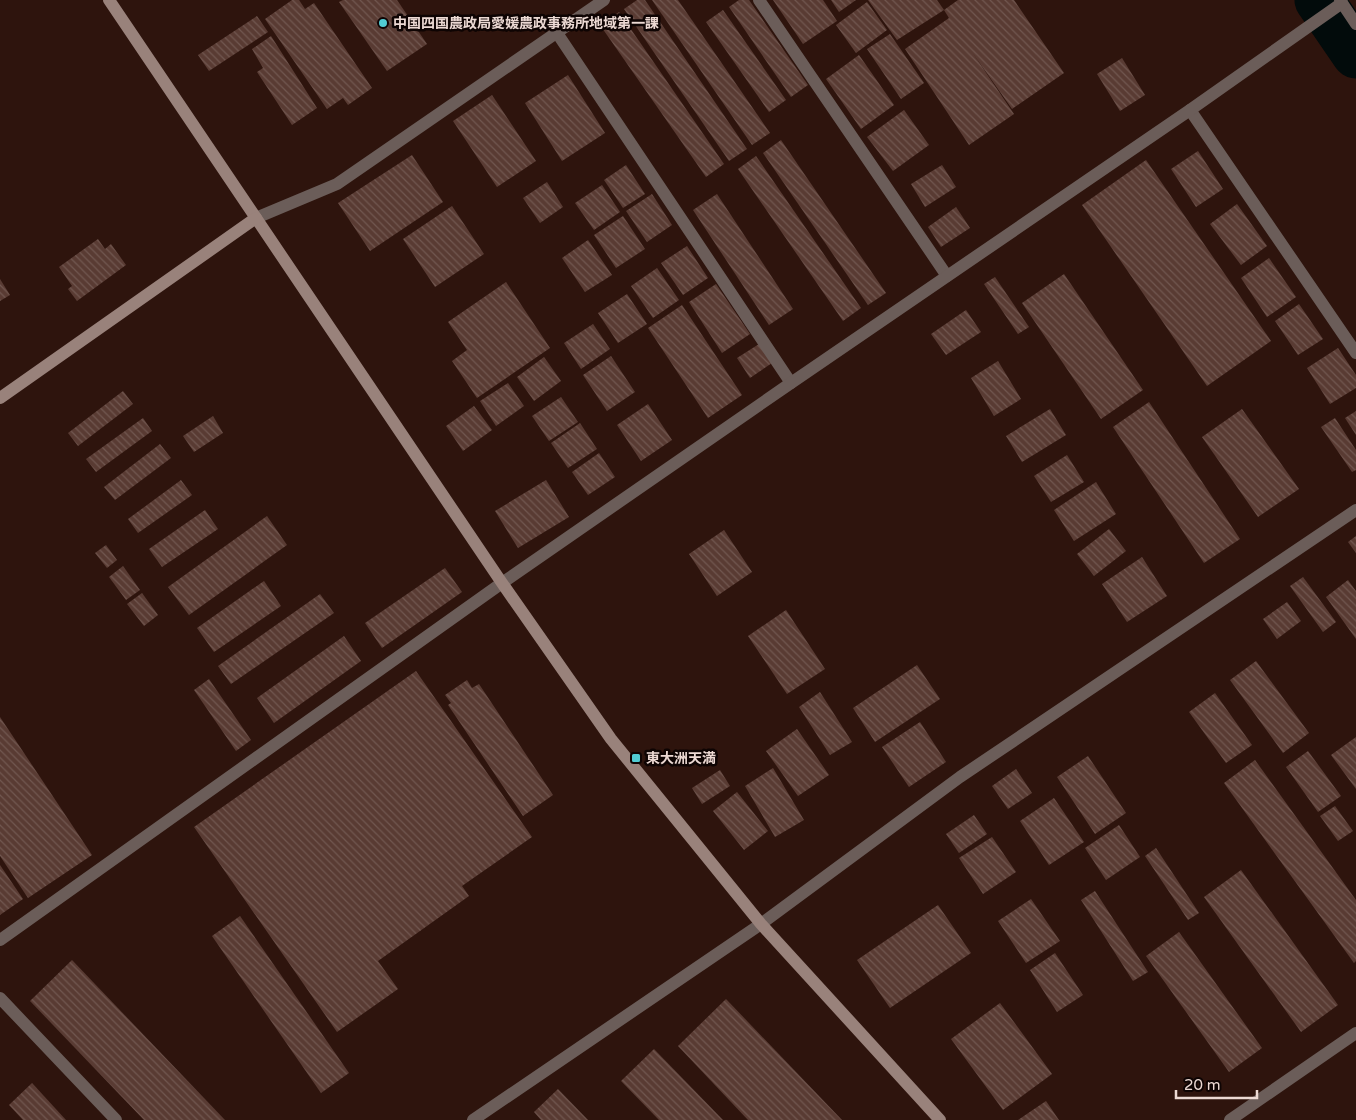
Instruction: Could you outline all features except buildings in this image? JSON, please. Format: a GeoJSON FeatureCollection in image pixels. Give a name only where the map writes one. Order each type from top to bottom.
{"type":"FeatureCollection","features":[{"type":"Feature","properties":{"kind":"street"},"geometry":{"type":"LineString","coordinates":[[109,0],[502,583],[611,739],[761,924],[940,1120]]}},
{"type":"Feature","properties":{"kind":"street"},"geometry":{"type":"LineString","coordinates":[[0,398],[256,218],[337,184],[604,0]]}},
{"type":"Feature","properties":{"kind":"street"},"geometry":{"type":"LineString","coordinates":[[760,0],[947,276]]}},
{"type":"Feature","properties":{"kind":"street"},"geometry":{"type":"LineString","coordinates":[[0,940],[502,583],[790,382],[1190,110],[1320,20],[1338,5],[1356,24]]}},
{"type":"Feature","properties":{"kind":"street"},"geometry":{"type":"LineString","coordinates":[[557,33],[790,382]]}},
{"type":"Feature","properties":{"kind":"street"},"geometry":{"type":"LineString","coordinates":[[1190,110],[1356,353]]}},
{"type":"Feature","properties":{"kind":"street"},"geometry":{"type":"LineString","coordinates":[[473,1120],[761,924],[960,777],[1356,510]]}},
{"type":"Feature","properties":{"kind":"street"},"geometry":{"type":"LineString","coordinates":[[0,998],[116,1120]]}},
{"type":"Feature","properties":{"kind":"street"},"geometry":{"type":"LineString","coordinates":[[1230,1120],[1356,1033]]}},
{"type":"Feature","properties":{"kind":"waterway"},"geometry":{"type":"LineString","coordinates":[[1319,0],[1356,54]]}},
{"type":"Feature","properties":{"kind":"place","name":"中国四国農政局愛媛農政事務所地域第一課"},"geometry":{"type":"Point","coordinates":[383,23]}},
{"type":"Feature","properties":{"kind":"place","name":"東大洲天満"},"geometry":{"type":"Point","coordinates":[636,758]}}]}
